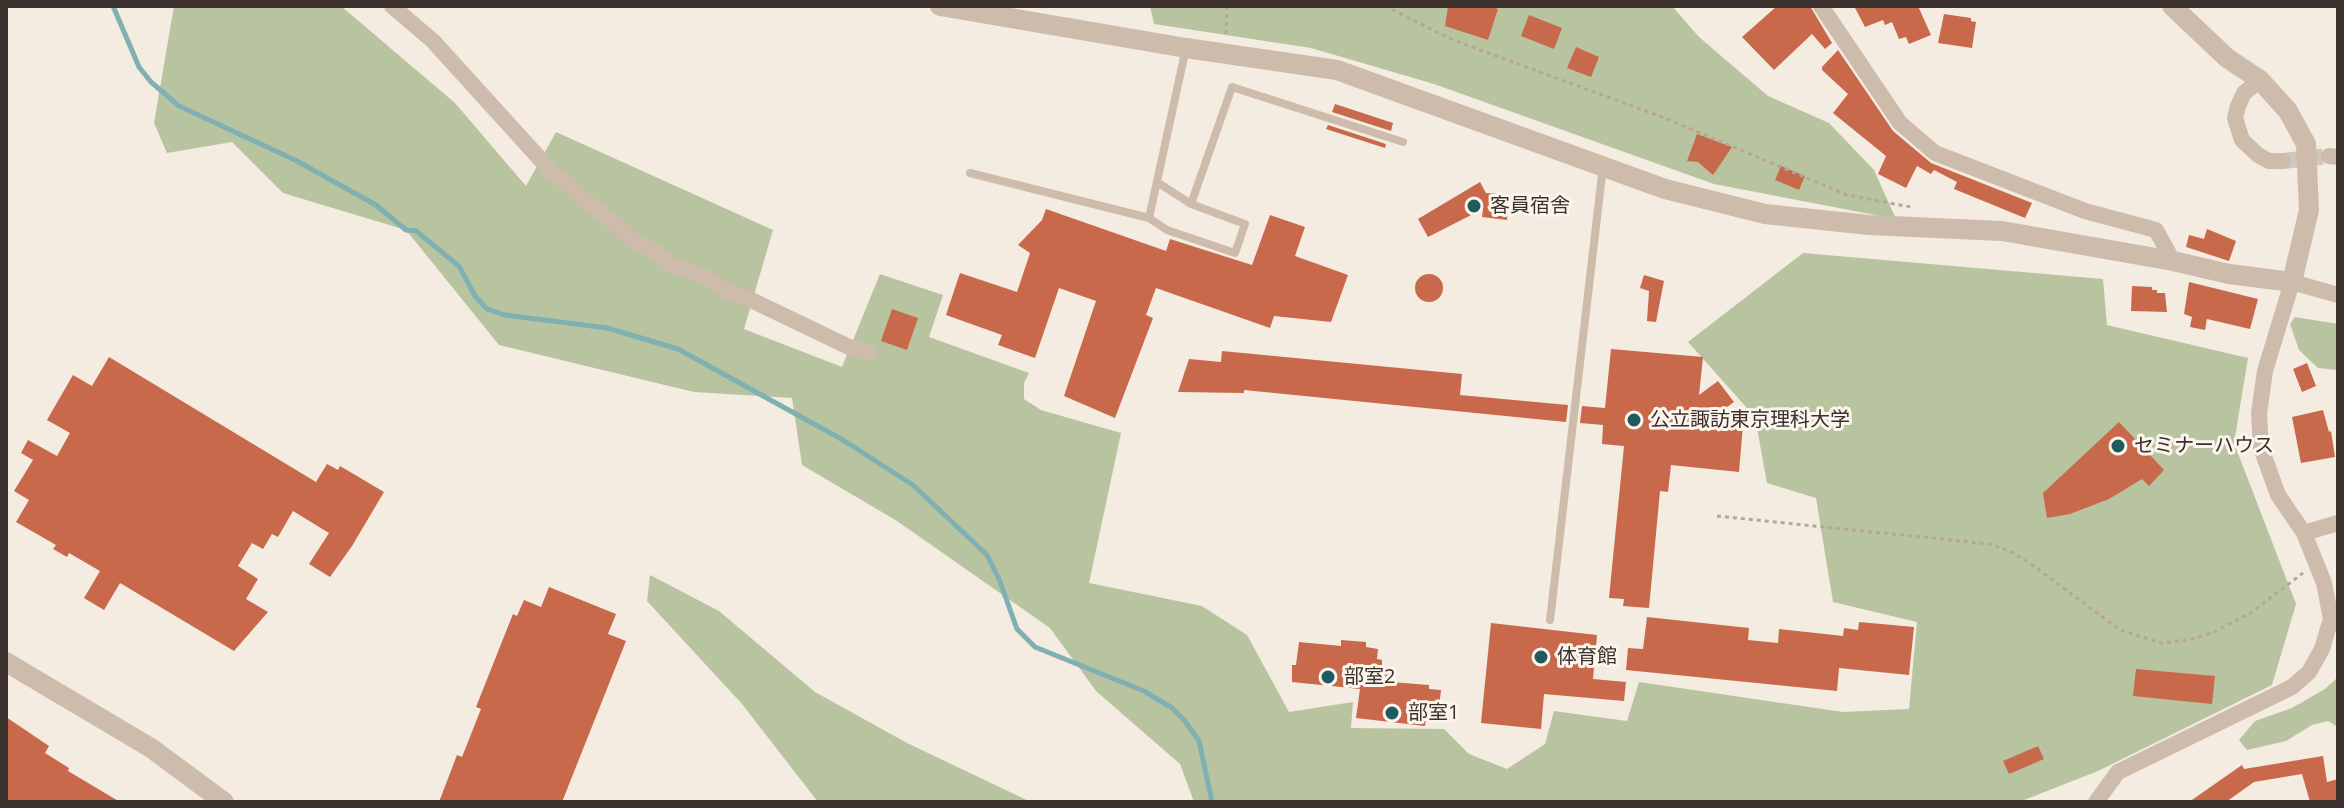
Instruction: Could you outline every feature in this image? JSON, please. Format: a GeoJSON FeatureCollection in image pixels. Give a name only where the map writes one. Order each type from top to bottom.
{"type":"FeatureCollection","features":[{"type":"Feature","properties":{"kind":"street"},"geometry":{"type":"LineString","coordinates":[[392,6],[433,41],[551,171],[637,243],[655,251],[669,264],[705,277],[728,292],[747,298],[849,347],[869,353]]}},
{"type":"Feature","properties":{"kind":"street"},"geometry":{"type":"LineString","coordinates":[[940,6],[1337,70],[1665,189],[1765,214],[1869,225],[2002,231],[2229,274],[2292,282],[2338,295]]}},
{"type":"Feature","properties":{"kind":"street"},"geometry":{"type":"LineString","coordinates":[[1821,6],[1900,123],[1935,153],[2085,211],[2156,230],[2173,261]]}},
{"type":"Feature","properties":{"kind":"street"},"geometry":{"type":"LineString","coordinates":[[2096,802],[2118,772],[2292,687],[2309,672],[2322,649],[2331,619],[2324,583],[2304,533],[2278,495],[2261,448],[2259,413],[2265,371],[2292,282],[2309,210],[2306,144],[2288,111],[2260,80],[2227,58],[2172,6]]}},
{"type":"Feature","properties":{"kind":"street"},"geometry":{"type":"LineString","coordinates":[[2260,80],[2244,93],[2235,118],[2242,140],[2258,155],[2269,161],[2283,161]]}},
{"type":"Feature","properties":{"kind":"street"},"geometry":{"type":"LineString","coordinates":[[2304,533],[2338,523]]}},
{"type":"Feature","properties":{"kind":"street"},"geometry":{"type":"LineString","coordinates":[[6,662],[151,748],[224,802]]}},
{"type":"Feature","properties":{"kind":"lane"},"geometry":{"type":"LineString","coordinates":[[1149,218],[1186,48]]}},
{"type":"Feature","properties":{"kind":"lane"},"geometry":{"type":"LineString","coordinates":[[1191,204],[1232,87],[1403,142]]}},
{"type":"Feature","properties":{"kind":"lane"},"geometry":{"type":"LineString","coordinates":[[1550,620],[1603,165]]}},
{"type":"Feature","properties":{"kind":"lane"},"geometry":{"type":"LineString","coordinates":[[970,173],[1149,218],[1167,230],[1235,253],[1245,224],[1191,204],[1157,182]]}},
{"type":"Feature","properties":{"kind":"path"},"geometry":{"type":"LineString","coordinates":[[1225,54],[1227,6]]}},
{"type":"Feature","properties":{"kind":"path"},"geometry":{"type":"LineString","coordinates":[[1385,6],[1453,40],[1665,118],[1847,195],[1919,209]]}},
{"type":"Feature","properties":{"kind":"path"},"geometry":{"type":"LineString","coordinates":[[1717,516],[1989,544],[2010,551],[2035,567],[2120,630],[2161,643],[2188,640],[2214,632],[2252,612],[2315,563]]}},
{"type":"Feature","properties":{"kind":"green space"},"geometry":{"type":"Polygon","coordinates":[[[174,6],[341,6],[455,103],[526,186],[556,132],[773,230],[744,329],[842,367],[880,274],[943,295],[929,337],[1029,373],[1024,383],[1024,399],[1041,410],[1121,433],[1089,583],[1202,606],[1247,635],[1289,712],[1353,702],[1351,728],[1444,729],[1469,754],[1507,769],[1545,744],[1554,711],[1627,721],[1639,682],[1843,712],[1909,709],[1917,622],[1833,602],[1816,498],[1767,483],[1755,417],[1688,342],[1803,253],[2103,279],[2107,325],[2248,358],[2234,443],[2296,604],[2272,685],[2098,771],[2019,802],[1194,802],[1180,764],[1096,691],[1050,628],[897,521],[802,465],[792,398],[694,392],[499,345],[406,230],[283,193],[232,142],[167,153],[154,123],[174,6]]]}},
{"type":"Feature","properties":{"kind":"green space"},"geometry":{"type":"Polygon","coordinates":[[[1150,6],[1672,6],[1699,37],[1768,96],[1829,123],[1874,170],[1896,219],[1714,184],[1434,84],[1311,48],[1154,24],[1150,6]]]}},
{"type":"Feature","properties":{"kind":"green space"},"geometry":{"type":"Polygon","coordinates":[[[2295,317],[2338,324],[2338,370],[2318,368],[2299,350],[2290,324],[2295,317]]]}},
{"type":"Feature","properties":{"kind":"green space"},"geometry":{"type":"Polygon","coordinates":[[[650,575],[719,611],[815,692],[907,743],[1031,802],[818,802],[742,704],[647,601],[650,575]]]}},
{"type":"Feature","properties":{"kind":"green space"},"geometry":{"type":"Polygon","coordinates":[[[2338,677],[2338,727],[2328,721],[2312,725],[2286,741],[2247,750],[2239,740],[2255,721],[2292,708],[2325,689],[2338,677]]]}},
{"type":"Feature","properties":{"kind":"building"},"geometry":{"type":"Polygon","coordinates":[[[1448,6],[1489,6],[1498,9],[1488,40],[1445,26],[1448,6]]]}},
{"type":"Feature","properties":{"kind":"building"},"geometry":{"type":"Polygon","coordinates":[[[1777,6],[1810,6],[1832,43],[1825,49],[1812,34],[1774,70],[1742,37],[1777,6]]]}},
{"type":"Feature","properties":{"kind":"building"},"geometry":{"type":"Polygon","coordinates":[[[1854,6],[1918,6],[1931,35],[1909,44],[1906,37],[1899,39],[1892,22],[1885,25],[1883,20],[1865,27],[1854,6]]]}},
{"type":"Feature","properties":{"kind":"building"},"geometry":{"type":"Polygon","coordinates":[[[1944,14],[1971,18],[1976,22],[1972,48],[1938,43],[1944,14]]]}},
{"type":"Feature","properties":{"kind":"building"},"geometry":{"type":"Polygon","coordinates":[[[1529,15],[1562,28],[1554,49],[1521,36],[1529,15]]]}},
{"type":"Feature","properties":{"kind":"building"},"geometry":{"type":"Polygon","coordinates":[[[1576,47],[1599,57],[1591,77],[1567,68],[1576,47]]]}},
{"type":"Feature","properties":{"kind":"building"},"geometry":{"type":"Polygon","coordinates":[[[1838,50],[1893,131],[1931,163],[2032,203],[2025,218],[1954,189],[1957,182],[1934,170],[1931,174],[1917,166],[1906,188],[1878,174],[1886,156],[1833,113],[1848,94],[1822,67],[1838,50]]]}},
{"type":"Feature","properties":{"kind":"building"},"geometry":{"type":"Polygon","coordinates":[[[1335,104],[1393,123],[1391,131],[1332,112],[1335,104]]]}},
{"type":"Feature","properties":{"kind":"building"},"geometry":{"type":"Polygon","coordinates":[[[1328,125],[1386,144],[1385,148],[1326,129],[1328,125]]]}},
{"type":"Feature","properties":{"kind":"building"},"geometry":{"type":"Polygon","coordinates":[[[1697,134],[1732,147],[1713,175],[1698,162],[1687,161],[1697,134]]]}},
{"type":"Feature","properties":{"kind":"building"},"geometry":{"type":"Polygon","coordinates":[[[1781,166],[1805,176],[1799,190],[1775,180],[1781,166]]]}},
{"type":"Feature","properties":{"kind":"building","name":"客員宿舎"},"geometry":{"type":"Polygon","coordinates":[[[1480,182],[1486,193],[1509,195],[1507,220],[1482,217],[1483,209],[1428,237],[1418,219],[1480,182]]]}},
{"type":"Feature","properties":{"kind":"building"},"geometry":{"type":"Polygon","coordinates":[[[1046,209],[1166,251],[1170,239],[1252,265],[1270,215],[1305,227],[1295,256],[1348,275],[1331,322],[1274,316],[1270,328],[1156,288],[1146,315],[1153,318],[1115,418],[1064,396],[1096,301],[1059,288],[1035,358],[998,345],[1002,335],[946,315],[960,273],[1017,292],[1030,253],[1018,245],[1042,220],[1046,209]]]}},
{"type":"Feature","properties":{"kind":"building"},"geometry":{"type":"Polygon","coordinates":[[[2207,229],[2236,241],[2229,261],[2186,247],[2189,235],[2204,239],[2207,229]]]}},
{"type":"Feature","properties":{"kind":"building"},"geometry":{"type":"Polygon","coordinates":[[[1429,274],[1439,278],[1443,288],[1439,298],[1429,302],[1419,298],[1415,288],[1419,278],[1429,274]]]}},
{"type":"Feature","properties":{"kind":"building"},"geometry":{"type":"Polygon","coordinates":[[[1644,275],[1664,281],[1656,322],[1647,321],[1649,291],[1640,288],[1644,275]]]}},
{"type":"Feature","properties":{"kind":"building"},"geometry":{"type":"Polygon","coordinates":[[[2189,282],[2258,299],[2250,329],[2207,319],[2205,330],[2190,327],[2192,317],[2184,314],[2189,282]]]}},
{"type":"Feature","properties":{"kind":"building"},"geometry":{"type":"Polygon","coordinates":[[[2132,286],[2152,287],[2157,293],[2165,293],[2167,312],[2131,311],[2132,286]]]}},
{"type":"Feature","properties":{"kind":"building"},"geometry":{"type":"Polygon","coordinates":[[[892,309],[918,318],[907,350],[881,341],[892,309]]]}},
{"type":"Feature","properties":{"kind":"building"},"geometry":{"type":"Polygon","coordinates":[[[1611,349],[1703,357],[1699,395],[1718,381],[1734,402],[1708,421],[1743,425],[1739,472],[1671,465],[1668,492],[1660,491],[1649,608],[1623,606],[1624,599],[1609,598],[1624,446],[1602,444],[1603,425],[1580,423],[1582,406],[1605,408],[1611,349]]]}},
{"type":"Feature","properties":{"kind":"building"},"geometry":{"type":"Polygon","coordinates":[[[1222,351],[1462,374],[1460,395],[1568,405],[1566,422],[1244,390],[1244,393],[1178,392],[1189,359],[1221,362],[1222,351]]]}},
{"type":"Feature","properties":{"kind":"building"},"geometry":{"type":"Polygon","coordinates":[[[109,357],[316,482],[327,464],[338,470],[340,466],[384,492],[330,577],[309,564],[329,533],[293,511],[278,537],[272,534],[263,549],[252,543],[238,566],[258,579],[246,599],[268,612],[234,651],[120,583],[104,610],[84,598],[100,571],[69,553],[67,557],[53,549],[56,545],[16,522],[29,500],[14,491],[33,460],[21,453],[28,440],[57,456],[70,433],[47,420],[73,375],[92,386],[109,357]]]}},
{"type":"Feature","properties":{"kind":"building"},"geometry":{"type":"Polygon","coordinates":[[[2307,363],[2316,386],[2302,392],[2293,369],[2307,363]]]}},
{"type":"Feature","properties":{"kind":"building"},"geometry":{"type":"Polygon","coordinates":[[[2323,410],[2331,431],[2335,457],[2301,463],[2292,417],[2323,410]]]}},
{"type":"Feature","properties":{"kind":"building","name":"セミナーハウス"},"geometry":{"type":"Polygon","coordinates":[[[2119,422],[2164,470],[2149,486],[2142,479],[2109,499],[2070,514],[2047,518],[2043,493],[2119,422]]]}},
{"type":"Feature","properties":{"kind":"building"},"geometry":{"type":"Polygon","coordinates":[[[549,587],[616,614],[608,634],[626,641],[562,802],[439,802],[457,755],[462,757],[481,709],[476,707],[513,614],[517,616],[524,600],[541,607],[549,587]]]}},
{"type":"Feature","properties":{"kind":"building"},"geometry":{"type":"Polygon","coordinates":[[[1647,617],[1749,628],[1748,640],[1778,643],[1779,629],[1843,636],[1844,628],[1858,630],[1859,622],[1914,627],[1909,675],[1839,668],[1837,691],[1626,670],[1628,648],[1643,649],[1647,617]]]}},
{"type":"Feature","properties":{"kind":"building","name":"体育館"},"geometry":{"type":"Polygon","coordinates":[[[1491,623],[1597,635],[1593,679],[1626,682],[1624,701],[1544,694],[1541,729],[1481,723],[1491,623]]]}},
{"type":"Feature","properties":{"kind":"building"},"geometry":{"type":"Polygon","coordinates":[[[1341,640],[1366,642],[1366,647],[1378,649],[1377,659],[1382,660],[1382,668],[1392,669],[1391,682],[1429,685],[1429,689],[1441,690],[1439,707],[1427,706],[1425,726],[1356,718],[1360,689],[1292,682],[1292,665],[1296,665],[1299,642],[1341,646],[1341,640]]]}},
{"type":"Feature","properties":{"kind":"building"},"geometry":{"type":"Polygon","coordinates":[[[2136,669],[2215,676],[2212,704],[2133,696],[2136,669]]]}},
{"type":"Feature","properties":{"kind":"building"},"geometry":{"type":"Polygon","coordinates":[[[6,717],[49,746],[45,753],[69,768],[68,771],[120,802],[6,802],[6,717]]]}},
{"type":"Feature","properties":{"kind":"building"},"geometry":{"type":"Polygon","coordinates":[[[2038,746],[2044,759],[2009,774],[2003,761],[2038,746]]]}},
{"type":"Feature","properties":{"kind":"building"},"geometry":{"type":"Polygon","coordinates":[[[2323,756],[2327,782],[2338,779],[2338,802],[2310,802],[2302,774],[2254,782],[2226,802],[2189,802],[2242,765],[2244,769],[2323,756]]]}},
{"type":"Feature","properties":{"kind":"waterway"},"geometry":{"type":"LineString","coordinates":[[113,6],[139,67],[179,106],[295,160],[376,205],[406,230],[416,231],[459,266],[475,296],[487,309],[505,315],[607,328],[678,349],[843,440],[913,485],[987,555],[1017,629],[1035,647],[1144,691],[1172,708],[1184,720],[1199,741],[1212,802]]}},
{"type":"Feature","properties":{"kind":"tunnel"},"geometry":{"type":"LineString","coordinates":[[2283,161],[2329,156]]}},
{"type":"Feature","properties":{"kind":"place","name":"客員宿舎"},"geometry":{"type":"Point","coordinates":[1474,206]}},
{"type":"Feature","properties":{"kind":"place","name":"公立諏訪東京理科大学"},"geometry":{"type":"Point","coordinates":[1634,420]}},
{"type":"Feature","properties":{"kind":"place","name":"セミナーハウス"},"geometry":{"type":"Point","coordinates":[2118,446]}},
{"type":"Feature","properties":{"kind":"place","name":"体育館"},"geometry":{"type":"Point","coordinates":[1541,657]}},
{"type":"Feature","properties":{"kind":"place","name":"部室2"},"geometry":{"type":"Point","coordinates":[1328,677]}},
{"type":"Feature","properties":{"kind":"place","name":"部室1"},"geometry":{"type":"Point","coordinates":[1392,713]}}]}
